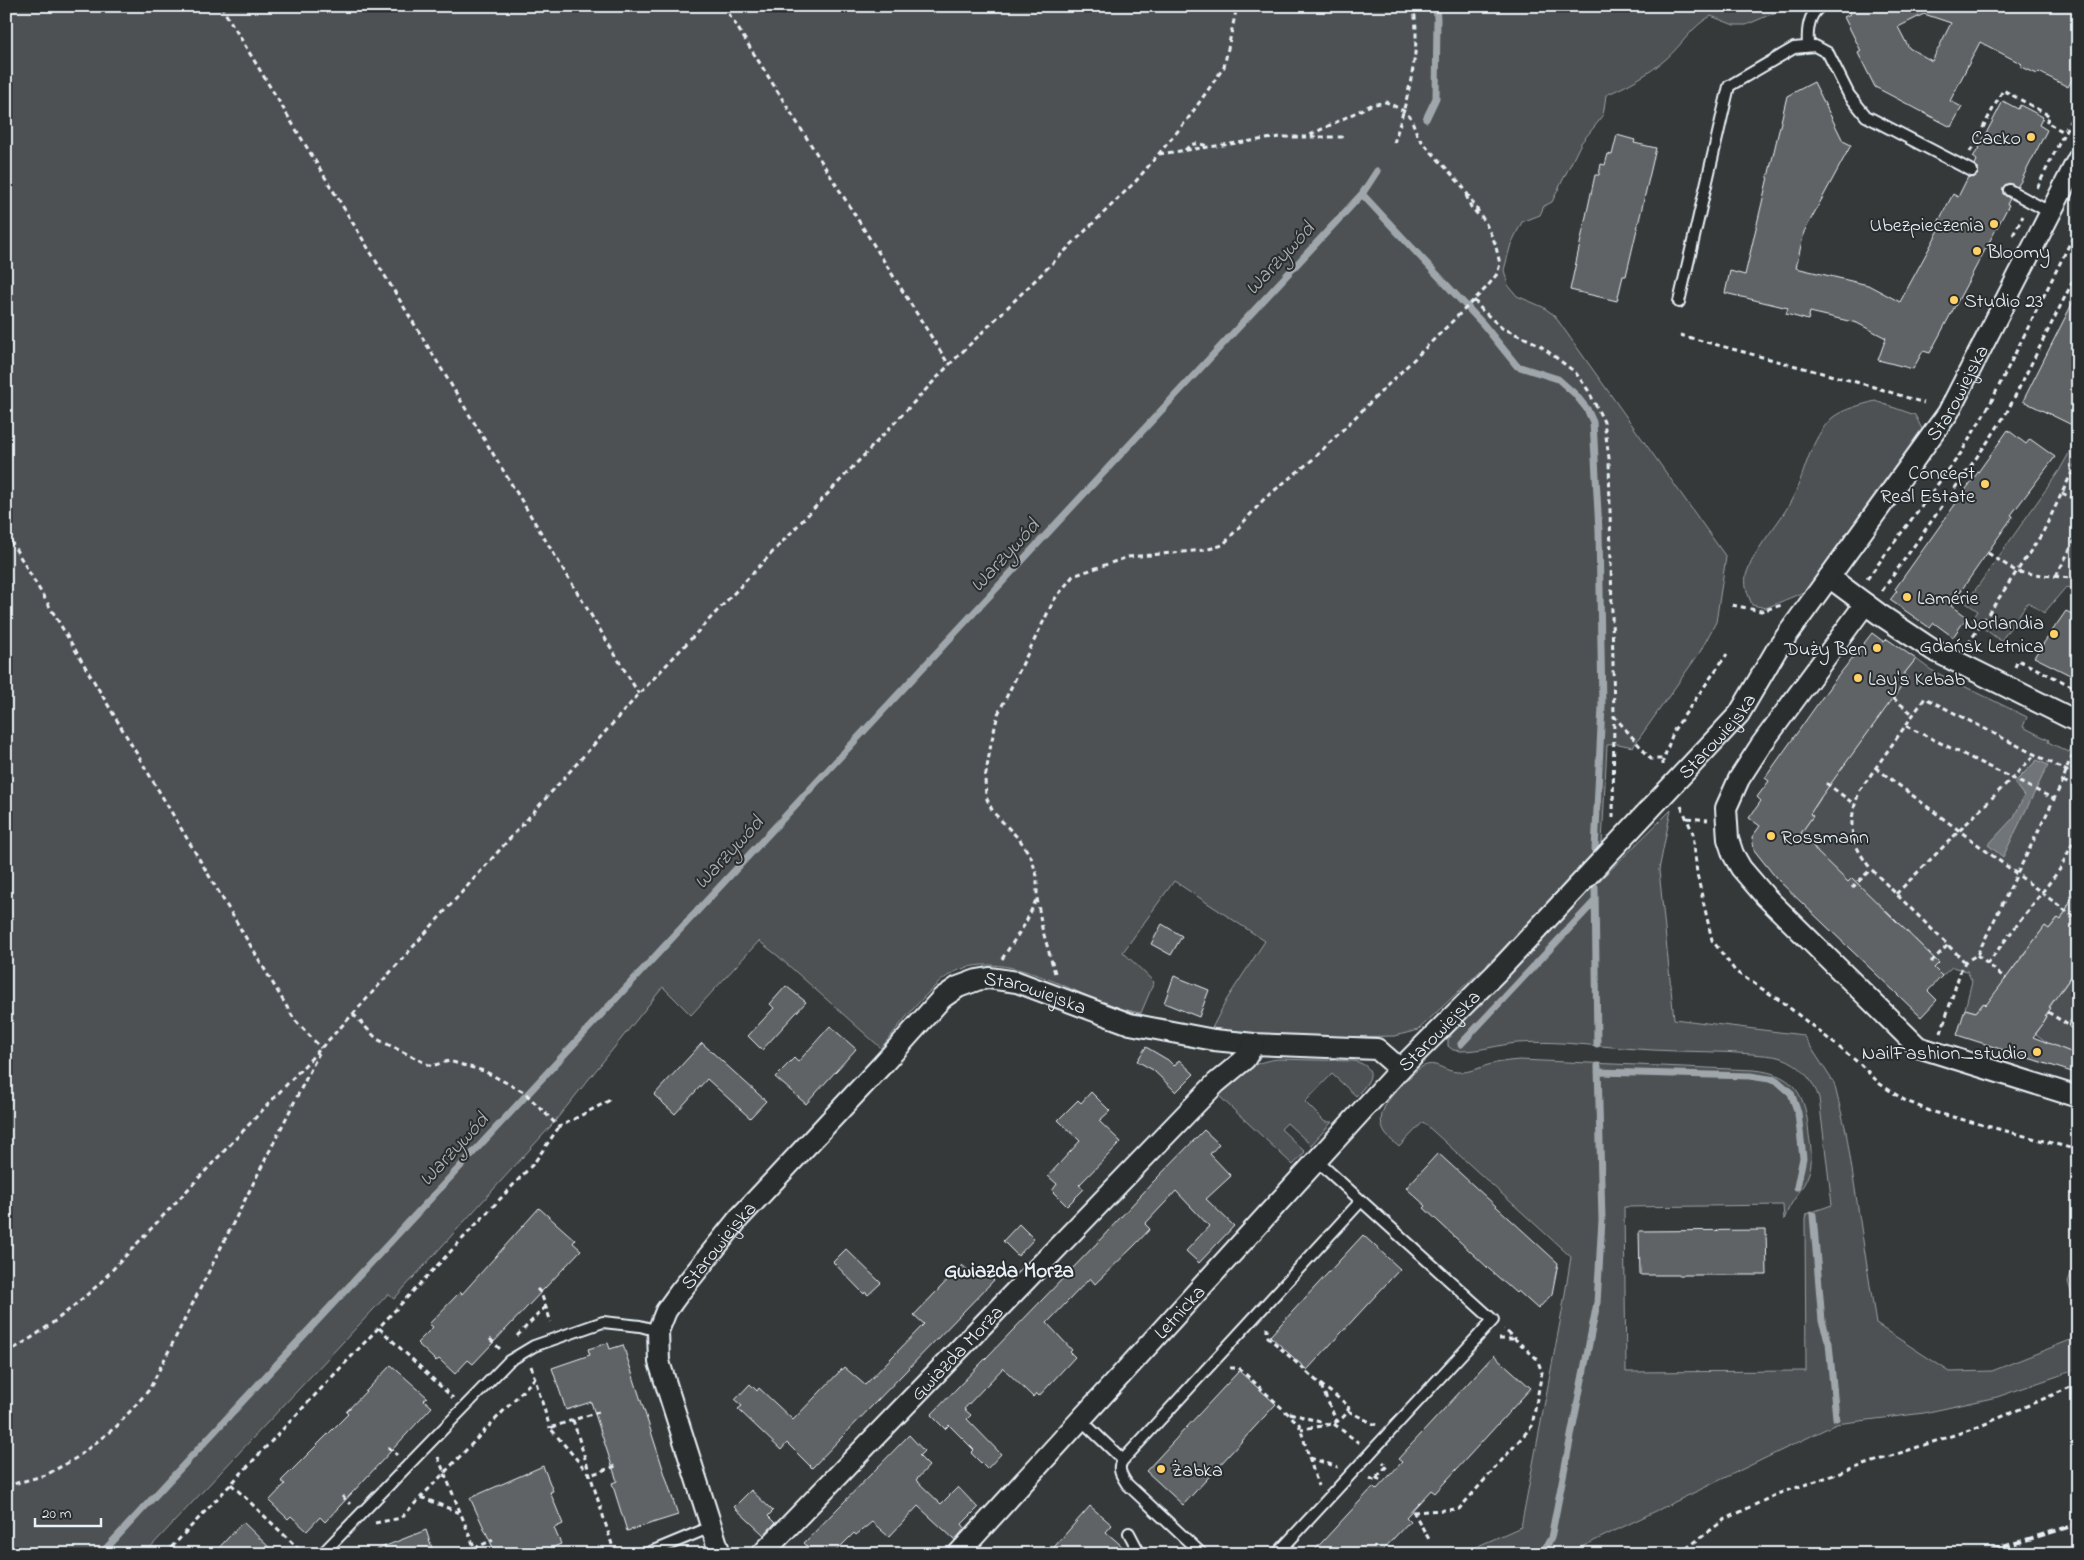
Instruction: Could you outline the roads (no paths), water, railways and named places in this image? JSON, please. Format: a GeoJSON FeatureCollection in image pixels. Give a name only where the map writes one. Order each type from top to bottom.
{"type":"FeatureCollection","features":[{"type":"Feature","properties":{"kind":"street","name":"Starowiejska"},"geometry":{"type":"LineString","coordinates":[[720,1554],[659,1362],[658,1331],[666,1311],[739,1218],[942,998],[958,987],[977,980],[989,978],[1016,982],[1130,1024],[1214,1040],[1254,1044],[1377,1049],[1400,1070],[1501,968],[1739,714],[1777,649],[1948,412],[2076,166]]}},
{"type":"Feature","properties":{"kind":"street"},"geometry":{"type":"LineString","coordinates":[[1828,577],[1867,606],[1933,650],[2078,722]]}},
{"type":"Feature","properties":{"kind":"street","name":"Starowiejska"},"geometry":{"type":"LineString","coordinates":[[1867,606],[1761,745],[1738,779],[1726,808],[1728,839],[1741,868],[1758,889],[1918,1047],[2078,1097]]}},
{"type":"Feature","properties":{"kind":"street","name":"Gwiazda Morza"},"geometry":{"type":"LineString","coordinates":[[762,1554],[1216,1083],[1245,1059],[1254,1044]]}},
{"type":"Feature","properties":{"kind":"street","name":"Letnicka"},"geometry":{"type":"LineString","coordinates":[[958,1554],[1400,1070]]}},
{"type":"Feature","properties":{"kind":"lane"},"geometry":{"type":"LineString","coordinates":[[1808,45],[1807,29],[1811,18],[1818,8],[1822,6]]}},
{"type":"Feature","properties":{"kind":"lane"},"geometry":{"type":"LineString","coordinates":[[1679,302],[1729,86],[1794,48],[1808,45],[1815,46],[1828,53],[1849,95],[1866,116],[1967,168]]}},
{"type":"Feature","properties":{"kind":"lane"},"geometry":{"type":"LineString","coordinates":[[2009,190],[2051,212]]}},
{"type":"Feature","properties":{"kind":"lane"},"geometry":{"type":"LineString","coordinates":[[1277,1554],[1493,1320],[1316,1160]]}},
{"type":"Feature","properties":{"kind":"lane"},"geometry":{"type":"LineString","coordinates":[[1202,1554],[1127,1484],[1120,1473],[1123,1460],[1362,1201]]}},
{"type":"Feature","properties":{"kind":"lane"},"geometry":{"type":"LineString","coordinates":[[322,1554],[509,1361],[534,1346],[603,1322],[640,1326],[658,1331]]}},
{"type":"Feature","properties":{"kind":"lane"},"geometry":{"type":"LineString","coordinates":[[1080,1419],[1123,1460]]}},
{"type":"Feature","properties":{"kind":"lane"},"geometry":{"type":"LineString","coordinates":[[646,1554],[711,1527]]}},
{"type":"Feature","properties":{"kind":"lane"},"geometry":{"type":"LineString","coordinates":[[1129,1533],[1140,1554]]}},
{"type":"Feature","properties":{"kind":"waterway","name":"Warzywód"},"geometry":{"type":"LineString","coordinates":[[1426,119],[1436,98],[1436,6]]}},
{"type":"Feature","properties":{"kind":"waterway","name":"Warzywód"},"geometry":{"type":"LineString","coordinates":[[101,1554],[1362,194],[1377,171]]}},
{"type":"Feature","properties":{"kind":"waterway"},"geometry":{"type":"LineString","coordinates":[[1362,194],[1483,324],[1517,366],[1558,379],[1575,394],[1587,409],[1593,422],[1599,531],[1602,706],[1595,850]]}},
{"type":"Feature","properties":{"kind":"waterway"},"geometry":{"type":"LineString","coordinates":[[1595,887],[1597,1044]]}},
{"type":"Feature","properties":{"kind":"waterway"},"geometry":{"type":"LineString","coordinates":[[1461,1044],[1595,901]]}},
{"type":"Feature","properties":{"kind":"waterway"},"geometry":{"type":"LineString","coordinates":[[1542,1554],[1551,1538],[1597,1303],[1602,1220],[1598,1066]]}},
{"type":"Feature","properties":{"kind":"waterway"},"geometry":{"type":"LineString","coordinates":[[1598,1072],[1750,1076],[1776,1080],[1791,1093],[1798,1113],[1803,1158],[1797,1187]]}},
{"type":"Feature","properties":{"kind":"waterway"},"geometry":{"type":"LineString","coordinates":[[1813,1215],[1822,1321],[1829,1343],[1836,1418]]}},
{"type":"Feature","properties":{"kind":"railway"},"geometry":{"type":"LineString","coordinates":[[1980,1554],[2078,1524]]}},
{"type":"Feature","properties":{"kind":"place","name":"Cacko"},"geometry":{"type":"Point","coordinates":[2031,137]}},
{"type":"Feature","properties":{"kind":"place","name":"Ubezpieczenia"},"geometry":{"type":"Point","coordinates":[1994,224]}},
{"type":"Feature","properties":{"kind":"place","name":"Bloomy"},"geometry":{"type":"Point","coordinates":[1977,251]}},
{"type":"Feature","properties":{"kind":"place","name":"Studio 23"},"geometry":{"type":"Point","coordinates":[1954,300]}},
{"type":"Feature","properties":{"kind":"place","name":"Concept Real Estate"},"geometry":{"type":"Point","coordinates":[1985,484]}},
{"type":"Feature","properties":{"kind":"place","name":"Lamérie"},"geometry":{"type":"Point","coordinates":[1907,597]}},
{"type":"Feature","properties":{"kind":"place","name":"Norlandia Gdańsk Letnica"},"geometry":{"type":"Point","coordinates":[2054,634]}},
{"type":"Feature","properties":{"kind":"place","name":"Duży Ben"},"geometry":{"type":"Point","coordinates":[1877,648]}},
{"type":"Feature","properties":{"kind":"place","name":"Lay's Kebab"},"geometry":{"type":"Point","coordinates":[1858,678]}},
{"type":"Feature","properties":{"kind":"place","name":"Rossmann"},"geometry":{"type":"Point","coordinates":[1771,836]}},
{"type":"Feature","properties":{"kind":"place","name":"NailFashion_studio"},"geometry":{"type":"Point","coordinates":[2037,1052]}},
{"type":"Feature","properties":{"kind":"place","name":"Żabka"},"geometry":{"type":"Point","coordinates":[1161,1469]}},
{"type":"Feature","properties":{"kind":"district","name":"Gwiazda Morza"},"geometry":{"type":"Point","coordinates":[1009,1270]}}]}
